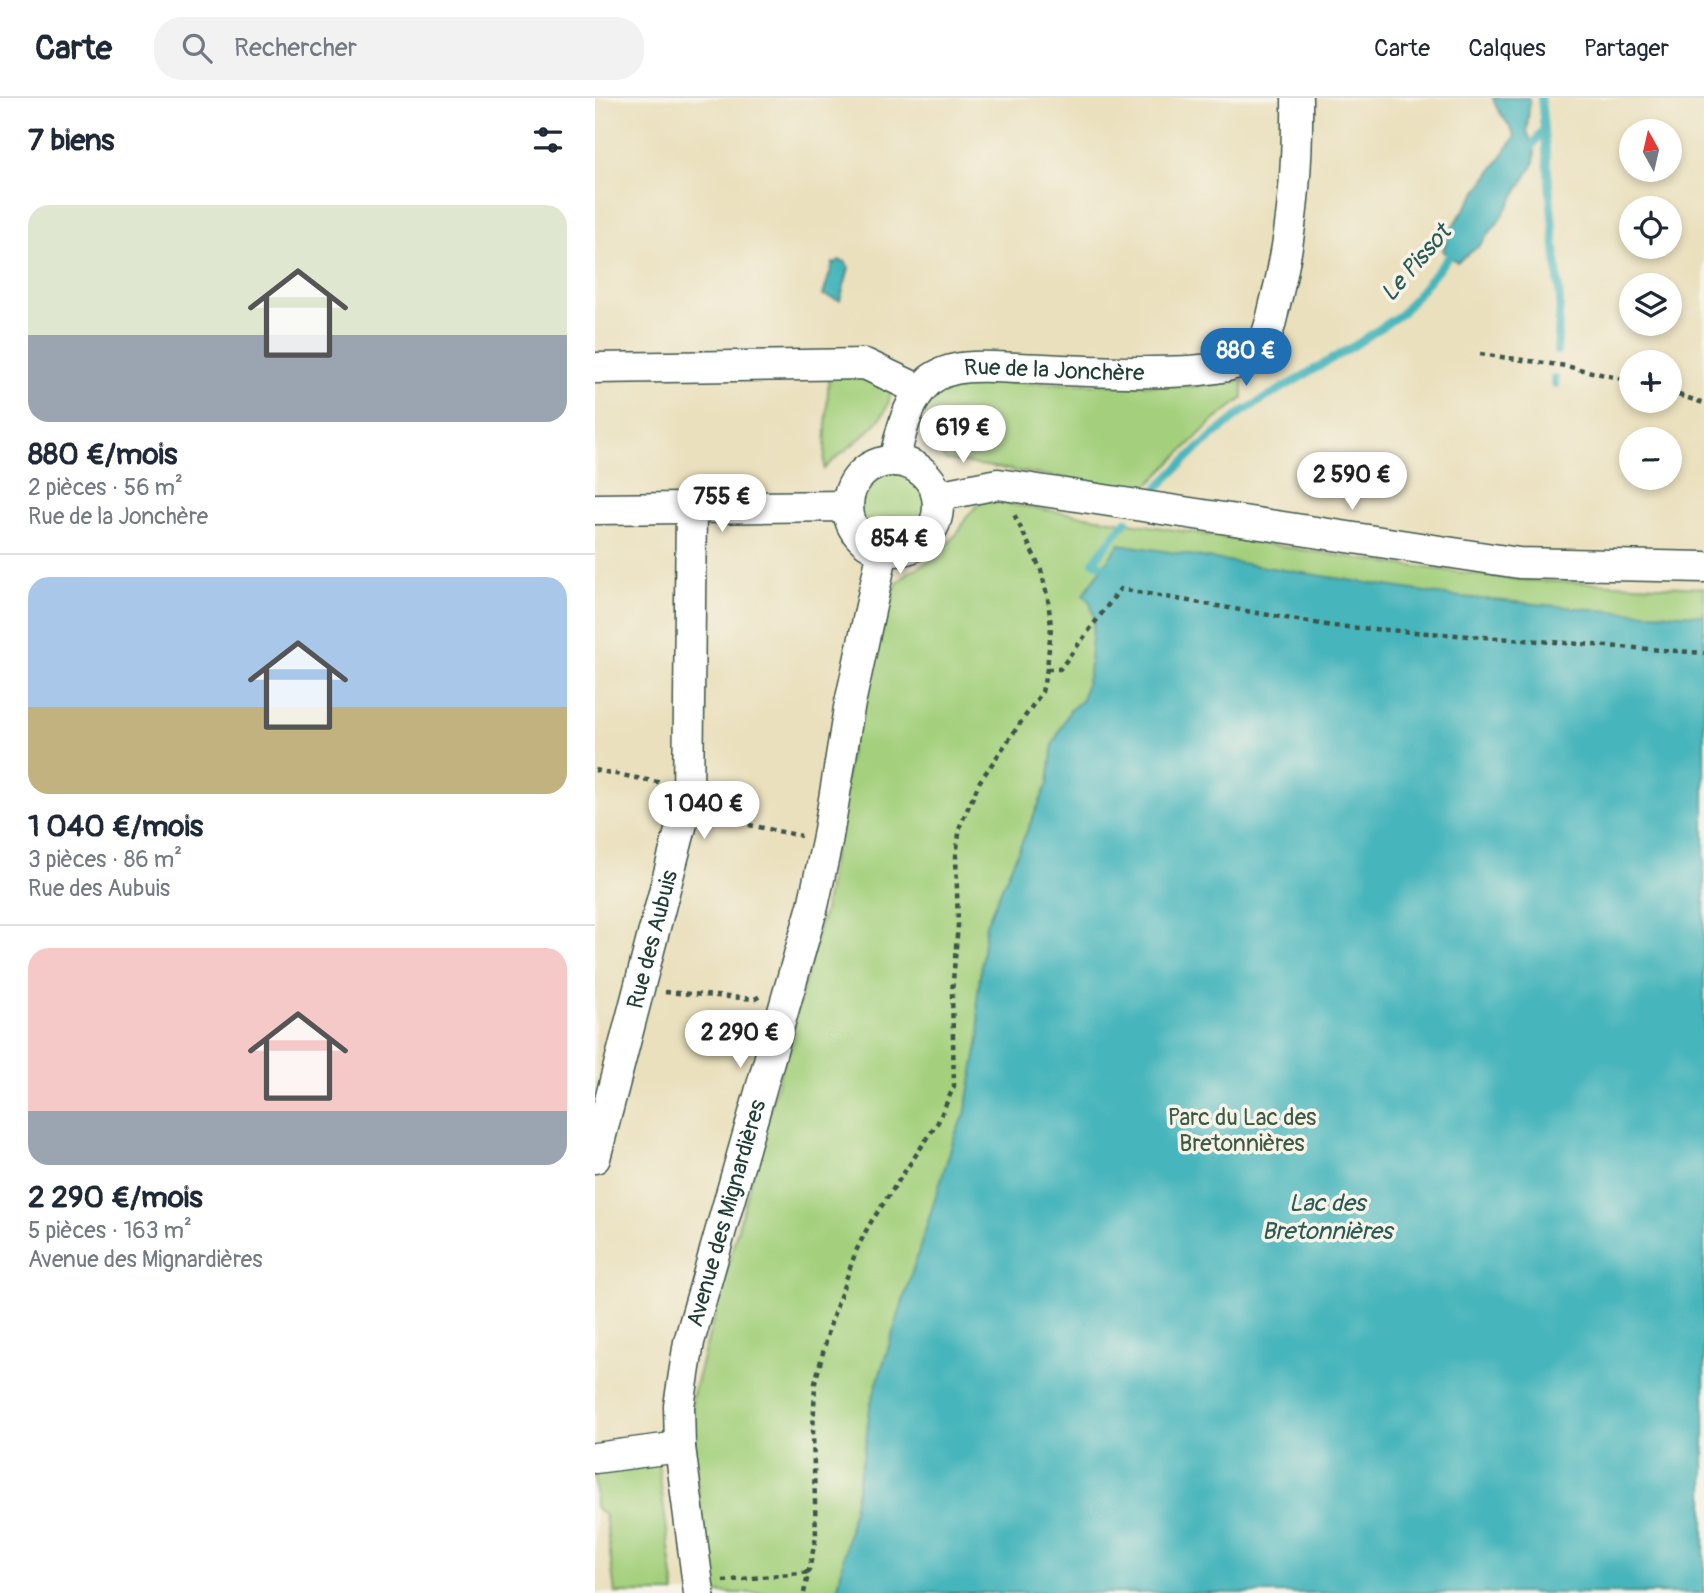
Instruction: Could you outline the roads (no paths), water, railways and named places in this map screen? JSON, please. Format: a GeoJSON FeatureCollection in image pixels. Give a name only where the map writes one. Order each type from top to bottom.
{"type":"FeatureCollection","features":[{"type":"Feature","properties":{"kind":"street","name":"Rue de la Jonchère"},"geometry":{"type":"LineString","coordinates":[[920,390],[933,378],[951,370],[969,368],[1158,372],[1228,367],[1245,362],[1258,352],[1269,327],[1290,230],[1297,98]]}},
{"type":"Feature","properties":{"kind":"street"},"geometry":{"type":"LineString","coordinates":[[595,368],[865,364],[920,390],[908,412],[894,461]]}},
{"type":"Feature","properties":{"kind":"street"},"geometry":{"type":"LineString","coordinates":[[894,461],[909,463],[925,474],[937,496],[936,521],[922,541],[904,550],[883,550],[868,544],[857,533],[848,514],[850,492],[863,472],[877,464],[894,461]]}},
{"type":"Feature","properties":{"kind":"street"},"geometry":{"type":"LineString","coordinates":[[937,496],[998,484],[1519,563],[1704,567]]}},
{"type":"Feature","properties":{"kind":"street"},"geometry":{"type":"LineString","coordinates":[[595,509],[848,506]]}},
{"type":"Feature","properties":{"kind":"street","name":"Rue des Aubuis"},"geometry":{"type":"LineString","coordinates":[[595,1158],[688,800],[691,508]]}},
{"type":"Feature","properties":{"kind":"street","name":"Avenue des Mignardières"},"geometry":{"type":"LineString","coordinates":[[709,1587],[680,1447],[679,1406],[689,1342],[813,906],[849,708],[883,550]]}},
{"type":"Feature","properties":{"kind":"street"},"geometry":{"type":"LineString","coordinates":[[595,1458],[680,1447]]}},
{"type":"Feature","properties":{"kind":"water"},"geometry":{"type":"Polygon","coordinates":[[[1493,98],[1530,98],[1527,131],[1535,151],[1534,164],[1499,221],[1479,246],[1457,262],[1443,251],[1450,230],[1515,137],[1493,98]]]}},
{"type":"Feature","properties":{"kind":"water"},"geometry":{"type":"Polygon","coordinates":[[[839,260],[846,262],[849,268],[840,300],[823,295],[833,263],[839,260]]]}},
{"type":"Feature","properties":{"kind":"water","name":"Lac des Bretonnières"},"geometry":{"type":"Polygon","coordinates":[[[1119,544],[1451,596],[1621,612],[1704,615],[1704,1593],[837,1593],[866,1441],[870,1406],[956,1132],[965,1115],[980,1033],[977,1001],[986,924],[1048,783],[1053,744],[1070,710],[1082,700],[1089,673],[1094,617],[1090,602],[1083,595],[1119,544]]]}},
{"type":"Feature","properties":{"kind":"waterway","name":"Le Pissot"},"geometry":{"type":"LineString","coordinates":[[1541,98],[1560,301],[1557,351]]}},
{"type":"Feature","properties":{"kind":"waterway","name":"Le Pissot"},"geometry":{"type":"LineString","coordinates":[[1527,153],[1543,130]]}},
{"type":"Feature","properties":{"kind":"waterway","name":"Le Pissot"},"geometry":{"type":"LineString","coordinates":[[1153,492],[1194,452],[1242,412],[1357,344],[1401,314],[1456,248]]}},
{"type":"Feature","properties":{"kind":"waterway","name":"Le Pissot"},"geometry":{"type":"LineString","coordinates":[[1555,379],[1555,384]]}},
{"type":"Feature","properties":{"kind":"waterway"},"geometry":{"type":"LineString","coordinates":[[1114,570],[1093,562],[1126,521]]}},
{"type":"Feature","properties":{"kind":"park label","name":"Parc du Lac des Bretonnières"},"geometry":{"type":"Point","coordinates":[1242,1130]}}]}
